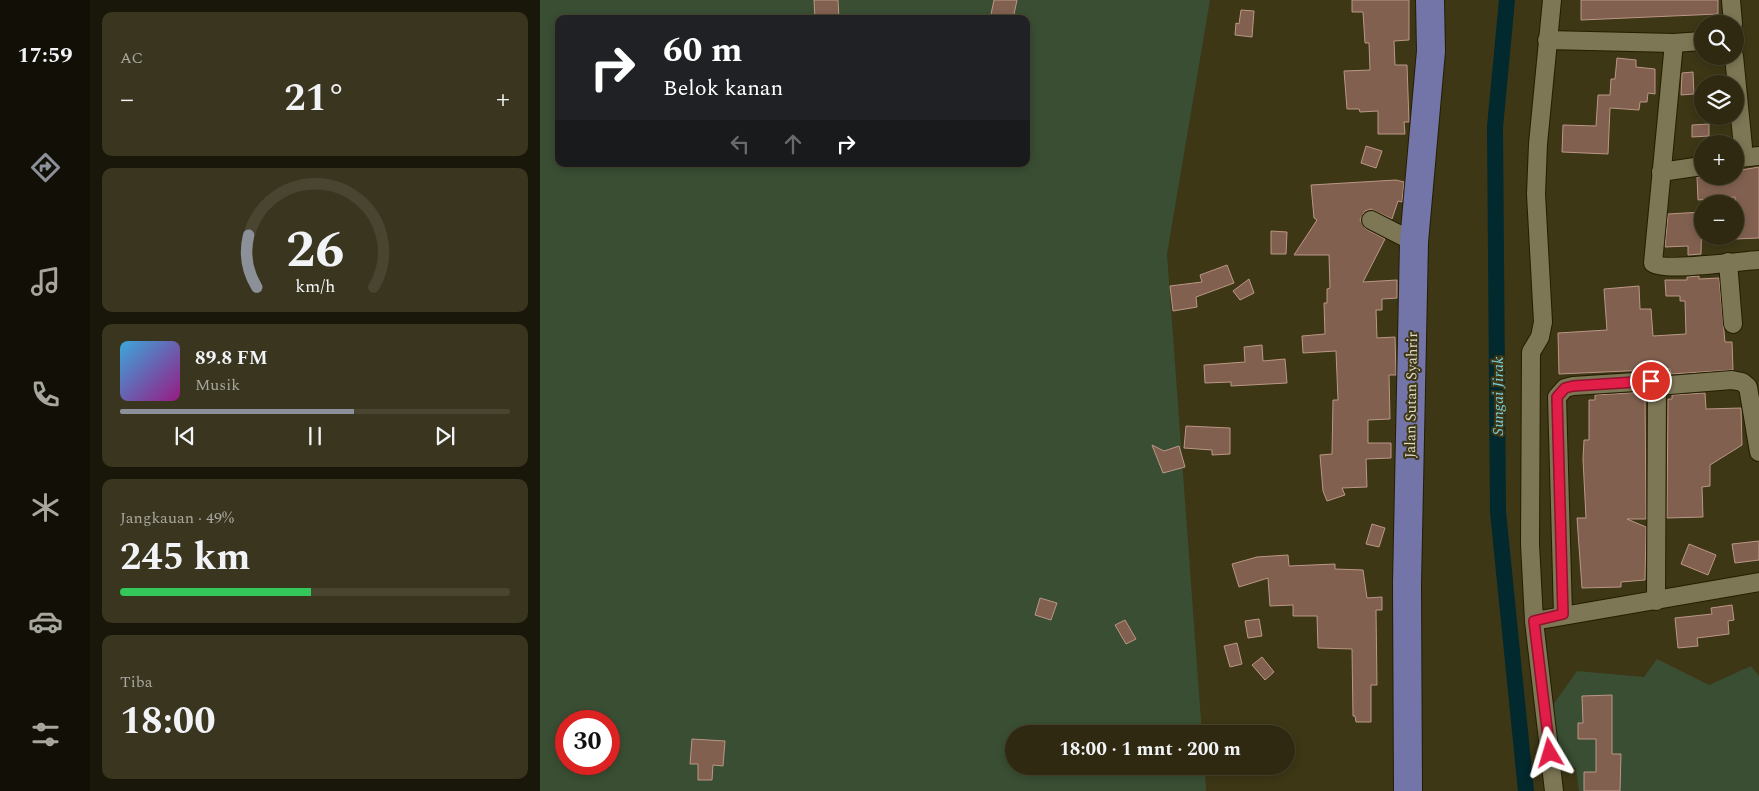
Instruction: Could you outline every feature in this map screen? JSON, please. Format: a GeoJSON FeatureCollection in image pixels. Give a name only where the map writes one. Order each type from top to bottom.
{"type":"FeatureCollection","features":[{"type":"Feature","properties":{"kind":"main road","name":"Jalan Sutan Syahrir"},"geometry":{"type":"LineString","coordinates":[[1408,791],[1407,584],[1414,242],[1431,51],[1430,0]]}},
{"type":"Feature","properties":{"kind":"street"},"geometry":{"type":"LineString","coordinates":[[1552,0],[1547,40],[1536,194],[1543,322],[1540,337],[1531,349],[1530,366],[1530,544],[1534,621],[1554,791]]}},
{"type":"Feature","properties":{"kind":"street"},"geometry":{"type":"LineString","coordinates":[[1731,0],[1732,15]]}},
{"type":"Feature","properties":{"kind":"street"},"geometry":{"type":"LineString","coordinates":[[1547,40],[1674,43],[1694,42]]}},
{"type":"Feature","properties":{"kind":"street"},"geometry":{"type":"LineString","coordinates":[[1674,43],[1653,263],[1660,266],[1759,260]]}},
{"type":"Feature","properties":{"kind":"street"},"geometry":{"type":"LineString","coordinates":[[1735,65],[1742,135]]}},
{"type":"Feature","properties":{"kind":"street"},"geometry":{"type":"LineString","coordinates":[[1744,158],[1759,156]]}},
{"type":"Feature","properties":{"kind":"street"},"geometry":{"type":"LineString","coordinates":[[1661,172],[1694,167]]}},
{"type":"Feature","properties":{"kind":"street"},"geometry":{"type":"LineString","coordinates":[[1371,220],[1414,242]]}},
{"type":"Feature","properties":{"kind":"street"},"geometry":{"type":"LineString","coordinates":[[1728,262],[1733,324]]}},
{"type":"Feature","properties":{"kind":"street"},"geometry":{"type":"LineString","coordinates":[[1563,614],[1557,397],[1565,388],[1651,381],[1657,386],[1732,380],[1742,382],[1748,387],[1759,452]]}},
{"type":"Feature","properties":{"kind":"street"},"geometry":{"type":"LineString","coordinates":[[1656,601],[1657,386]]}},
{"type":"Feature","properties":{"kind":"street"},"geometry":{"type":"LineString","coordinates":[[1534,621],[1563,614],[1656,601],[1759,582]]}},
{"type":"Feature","properties":{"kind":"green space"},"geometry":{"type":"Polygon","coordinates":[[[540,0],[1210,0],[1167,254],[1201,725],[1005,725],[1005,775],[1205,775],[1206,791],[540,791],[540,0]]]}},
{"type":"Feature","properties":{"kind":"green space"},"geometry":{"type":"Polygon","coordinates":[[[1657,659],[1709,685],[1751,666],[1759,676],[1759,791],[1579,791],[1576,768],[1539,756],[1537,728],[1577,671],[1644,677],[1657,659]]]}},
{"type":"Feature","properties":{"kind":"building"},"geometry":{"type":"Polygon","coordinates":[[[814,0],[838,0],[839,15],[815,15],[814,0]]]}},
{"type":"Feature","properties":{"kind":"building"},"geometry":{"type":"Polygon","coordinates":[[[994,0],[1017,0],[1014,15],[991,15],[994,0]]]}},
{"type":"Feature","properties":{"kind":"building"},"geometry":{"type":"Polygon","coordinates":[[[1352,0],[1409,0],[1409,40],[1394,41],[1395,65],[1407,65],[1409,122],[1404,122],[1405,134],[1378,134],[1378,111],[1360,112],[1359,109],[1347,109],[1344,71],[1370,70],[1369,43],[1365,43],[1363,12],[1352,12],[1352,0]]]}},
{"type":"Feature","properties":{"kind":"building"},"geometry":{"type":"Polygon","coordinates":[[[1581,0],[1718,0],[1718,14],[1581,20],[1581,0]]]}},
{"type":"Feature","properties":{"kind":"building"},"geometry":{"type":"Polygon","coordinates":[[[1241,10],[1254,11],[1252,37],[1235,35],[1236,23],[1239,24],[1241,10]]]}},
{"type":"Feature","properties":{"kind":"building"},"geometry":{"type":"Polygon","coordinates":[[[1617,58],[1636,60],[1636,67],[1655,69],[1655,94],[1648,93],[1647,102],[1640,102],[1639,110],[1610,108],[1608,154],[1562,152],[1563,125],[1596,126],[1598,95],[1610,95],[1611,79],[1615,79],[1617,58]]]}},
{"type":"Feature","properties":{"kind":"building"},"geometry":{"type":"Polygon","coordinates":[[[1693,72],[1694,94],[1681,95],[1682,73],[1693,72]]]}},
{"type":"Feature","properties":{"kind":"building"},"geometry":{"type":"Polygon","coordinates":[[[1692,125],[1709,125],[1709,135],[1694,135],[1692,137],[1692,125]]]}},
{"type":"Feature","properties":{"kind":"building"},"geometry":{"type":"Polygon","coordinates":[[[1366,146],[1382,151],[1376,168],[1361,163],[1366,146]]]}},
{"type":"Feature","properties":{"kind":"building"},"geometry":{"type":"Polygon","coordinates":[[[1759,167],[1759,238],[1744,239],[1744,195],[1698,195],[1697,185],[1744,185],[1744,170],[1759,167]]]}},
{"type":"Feature","properties":{"kind":"building"},"geometry":{"type":"Polygon","coordinates":[[[1396,180],[1404,182],[1402,202],[1398,201],[1392,219],[1371,209],[1365,211],[1360,220],[1366,229],[1385,239],[1363,282],[1397,280],[1397,298],[1382,299],[1382,310],[1376,310],[1377,338],[1395,337],[1396,375],[1389,375],[1390,419],[1368,420],[1368,443],[1391,443],[1391,458],[1366,459],[1367,487],[1342,488],[1345,495],[1327,501],[1323,491],[1320,455],[1332,454],[1333,400],[1338,400],[1336,351],[1303,353],[1302,336],[1325,334],[1324,303],[1327,303],[1327,289],[1330,288],[1329,255],[1294,255],[1317,220],[1314,218],[1311,185],[1396,180]]]}},
{"type":"Feature","properties":{"kind":"building"},"geometry":{"type":"Polygon","coordinates":[[[1694,212],[1694,245],[1701,245],[1701,254],[1688,255],[1688,246],[1665,247],[1668,214],[1694,212]]]}},
{"type":"Feature","properties":{"kind":"building"},"geometry":{"type":"Polygon","coordinates":[[[1271,231],[1287,232],[1286,254],[1271,254],[1271,231]]]}},
{"type":"Feature","properties":{"kind":"building"},"geometry":{"type":"Polygon","coordinates":[[[1227,265],[1234,283],[1196,297],[1197,307],[1173,311],[1170,286],[1202,282],[1200,275],[1227,265]]]}},
{"type":"Feature","properties":{"kind":"building"},"geometry":{"type":"Polygon","coordinates":[[[1699,276],[1699,279],[1719,278],[1725,342],[1732,342],[1733,370],[1671,374],[1670,369],[1559,374],[1558,333],[1607,330],[1604,289],[1639,286],[1640,309],[1651,309],[1653,336],[1686,334],[1685,301],[1680,301],[1680,296],[1666,296],[1665,280],[1687,280],[1687,277],[1699,276]]]}},
{"type":"Feature","properties":{"kind":"building"},"geometry":{"type":"Polygon","coordinates":[[[1249,279],[1254,293],[1240,300],[1233,291],[1249,279]]]}},
{"type":"Feature","properties":{"kind":"building"},"geometry":{"type":"Polygon","coordinates":[[[1262,345],[1263,361],[1285,359],[1287,383],[1231,386],[1231,382],[1205,383],[1204,365],[1245,362],[1244,347],[1262,345]]]}},
{"type":"Feature","properties":{"kind":"building"},"geometry":{"type":"Polygon","coordinates":[[[1645,392],[1646,519],[1627,519],[1646,527],[1645,580],[1621,582],[1621,587],[1582,588],[1577,518],[1586,518],[1583,459],[1584,440],[1589,440],[1589,400],[1595,400],[1595,395],[1645,392]]]}},
{"type":"Feature","properties":{"kind":"building"},"geometry":{"type":"Polygon","coordinates":[[[1705,393],[1706,409],[1741,408],[1742,445],[1710,465],[1710,486],[1702,487],[1703,517],[1667,518],[1668,399],[1672,399],[1672,395],[1705,393]]]}},
{"type":"Feature","properties":{"kind":"building"},"geometry":{"type":"Polygon","coordinates":[[[1186,426],[1230,428],[1230,454],[1212,455],[1212,450],[1184,448],[1186,426]]]}},
{"type":"Feature","properties":{"kind":"building"},"geometry":{"type":"Polygon","coordinates":[[[1152,445],[1164,451],[1179,446],[1185,467],[1163,473],[1152,445]]]}},
{"type":"Feature","properties":{"kind":"building"},"geometry":{"type":"Polygon","coordinates":[[[1372,524],[1385,528],[1379,547],[1366,544],[1372,524]]]}},
{"type":"Feature","properties":{"kind":"building"},"geometry":{"type":"Polygon","coordinates":[[[1759,541],[1759,560],[1735,563],[1732,544],[1759,541]]]}},
{"type":"Feature","properties":{"kind":"building"},"geometry":{"type":"Polygon","coordinates":[[[1689,544],[1716,555],[1708,575],[1681,564],[1689,544]]]}},
{"type":"Feature","properties":{"kind":"building"},"geometry":{"type":"Polygon","coordinates":[[[1288,555],[1289,566],[1335,564],[1335,569],[1363,570],[1367,598],[1382,597],[1382,610],[1376,610],[1377,685],[1371,685],[1371,722],[1356,722],[1355,716],[1353,716],[1352,649],[1318,648],[1317,616],[1293,616],[1293,605],[1270,606],[1268,578],[1239,587],[1232,564],[1257,557],[1288,555]]]}},
{"type":"Feature","properties":{"kind":"building"},"geometry":{"type":"Polygon","coordinates":[[[1040,598],[1057,603],[1051,620],[1035,615],[1040,598]]]}},
{"type":"Feature","properties":{"kind":"building"},"geometry":{"type":"Polygon","coordinates":[[[1732,605],[1734,620],[1728,621],[1729,634],[1697,638],[1698,646],[1678,648],[1675,618],[1712,614],[1711,608],[1732,605]]]}},
{"type":"Feature","properties":{"kind":"building"},"geometry":{"type":"Polygon","coordinates":[[[1259,619],[1262,636],[1248,638],[1245,621],[1259,619]]]}},
{"type":"Feature","properties":{"kind":"building"},"geometry":{"type":"Polygon","coordinates":[[[1125,620],[1136,639],[1126,644],[1115,625],[1125,620]]]}},
{"type":"Feature","properties":{"kind":"building"},"geometry":{"type":"Polygon","coordinates":[[[1237,643],[1242,664],[1230,667],[1224,646],[1237,643]]]}},
{"type":"Feature","properties":{"kind":"building"},"geometry":{"type":"Polygon","coordinates":[[[1262,657],[1274,672],[1265,680],[1252,665],[1262,657]]]}},
{"type":"Feature","properties":{"kind":"building"},"geometry":{"type":"Polygon","coordinates":[[[1612,695],[1612,754],[1621,754],[1620,791],[1584,791],[1584,772],[1596,772],[1596,739],[1578,739],[1578,723],[1583,723],[1582,696],[1612,695]]]}},
{"type":"Feature","properties":{"kind":"building"},"geometry":{"type":"Polygon","coordinates":[[[692,739],[725,741],[723,766],[713,765],[712,780],[698,780],[698,764],[690,764],[692,739]]]}},
{"type":"Feature","properties":{"kind":"waterway","name":"Sungai Jirak"},"geometry":{"type":"LineString","coordinates":[[1507,0],[1495,127],[1498,512],[1526,791]]}},
{"type":"Feature","properties":{"kind":"route"},"geometry":{"type":"LineString","coordinates":[[1550,753],[1534,621],[1563,614],[1557,397],[1560,391],[1573,386],[1651,381]]}}]}
